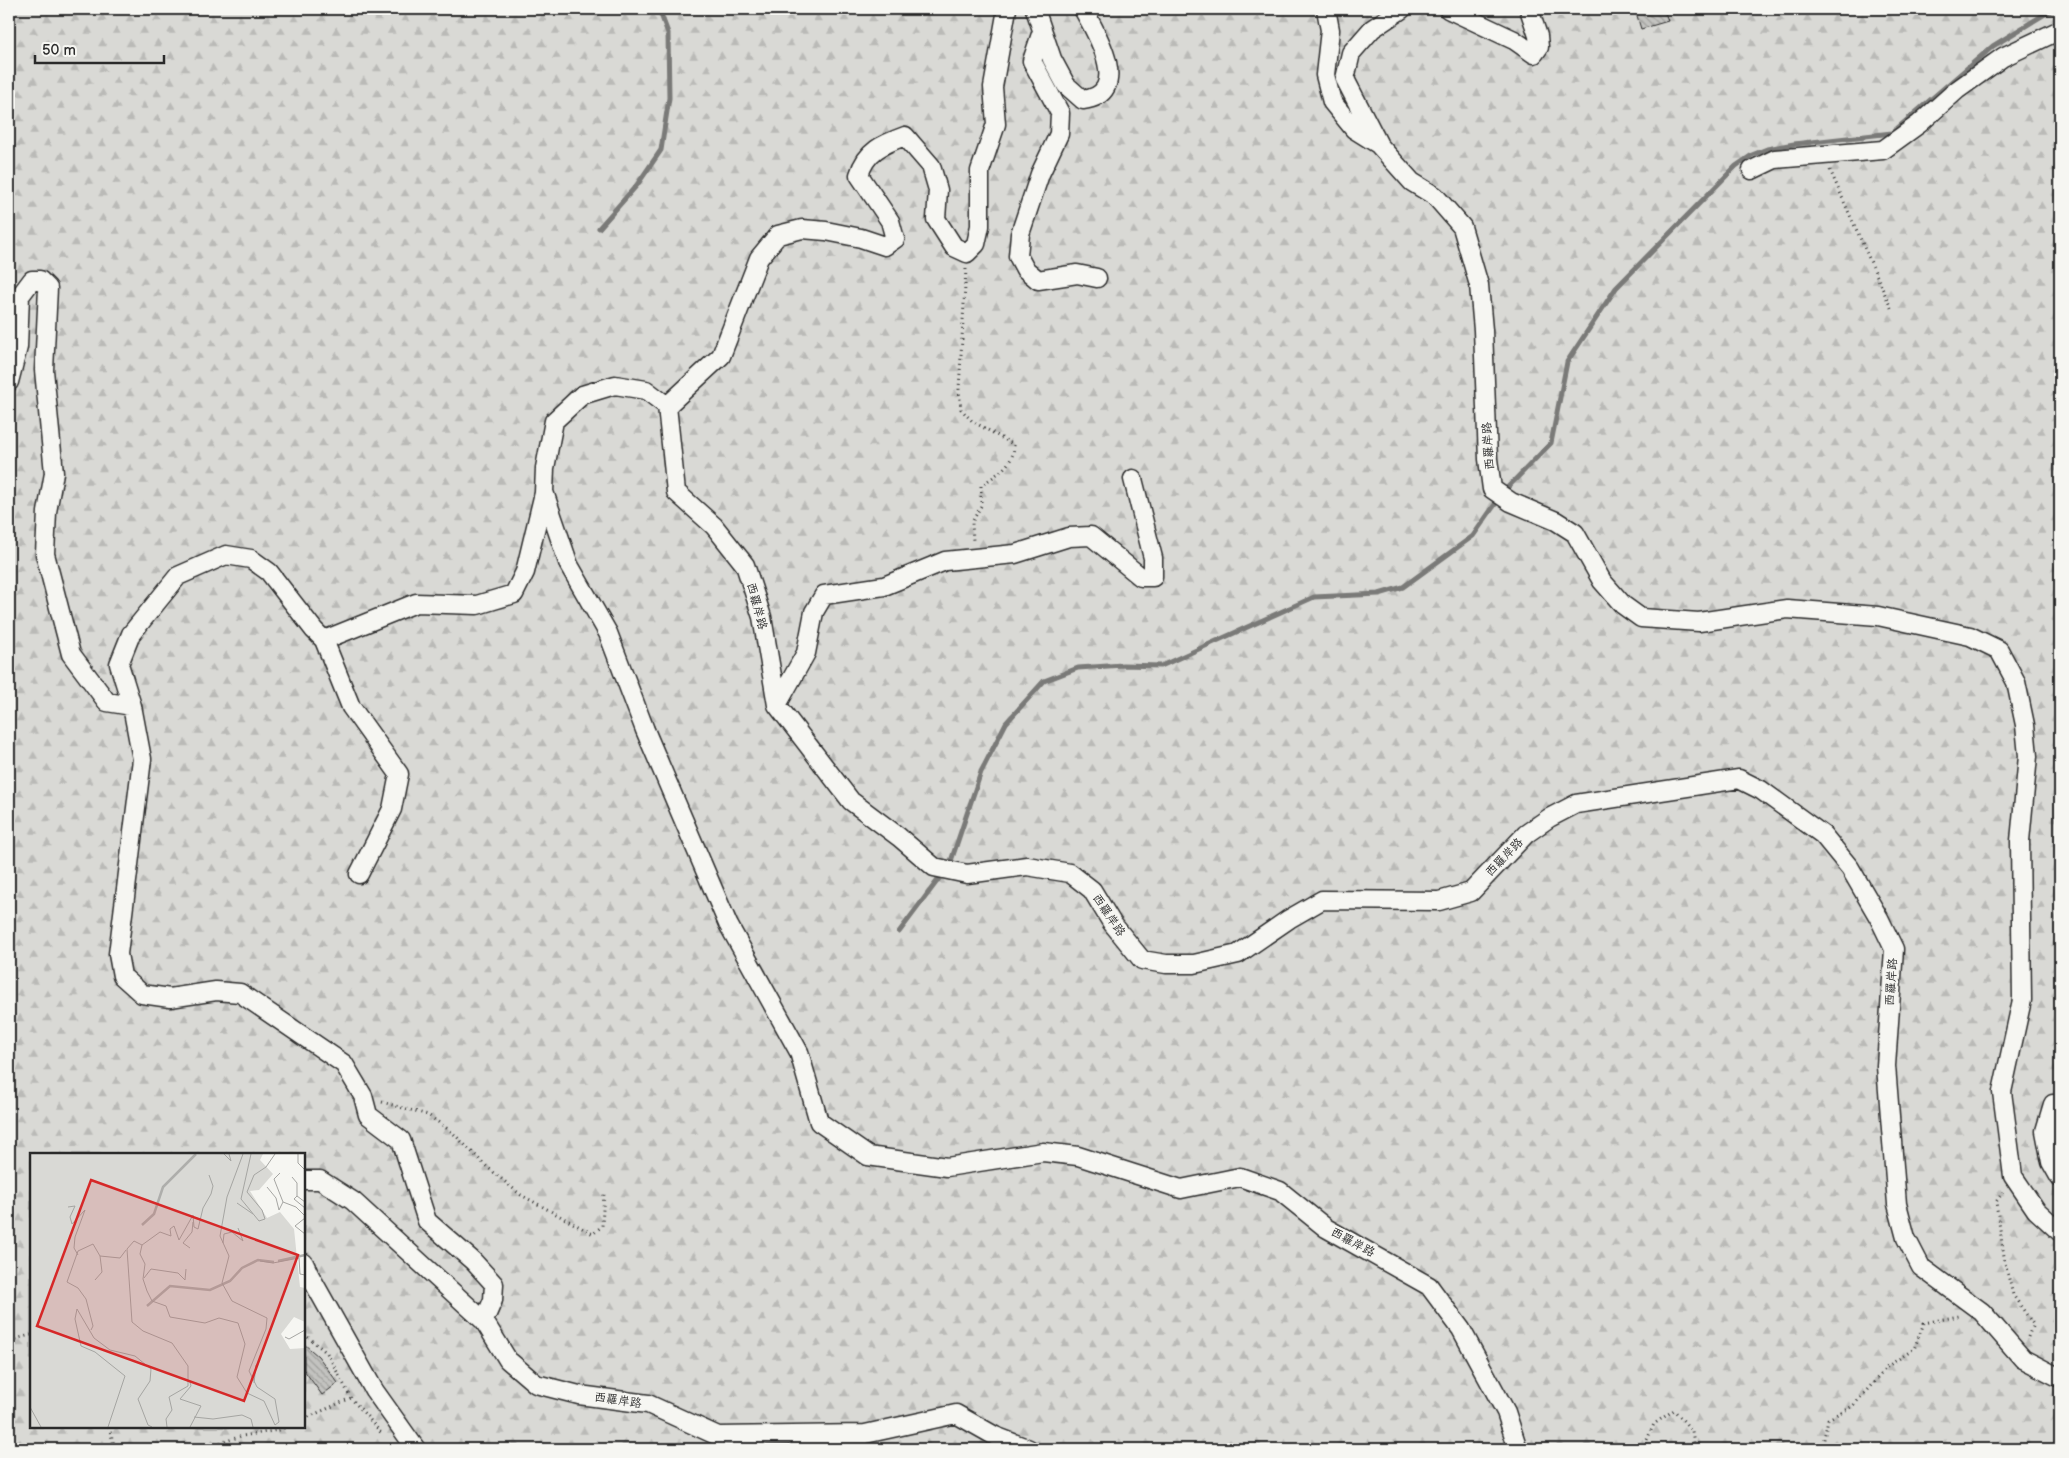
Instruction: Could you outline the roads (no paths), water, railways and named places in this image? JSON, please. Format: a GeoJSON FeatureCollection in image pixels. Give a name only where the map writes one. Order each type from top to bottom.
{"type":"FeatureCollection","features":[{"type":"Feature","properties":{"kind":"street"},"geometry":{"type":"LineString","coordinates":[[667,406],[720,356],[759,258],[778,235],[802,229],[826,231],[860,238],[885,246],[895,239],[890,222],[859,175],[863,162],[882,144],[905,136],[930,166],[938,190],[936,219],[954,246],[967,253],[976,244],[980,226],[980,171],[996,124],[993,86],[1007,9]]}},
{"type":"Feature","properties":{"kind":"street"},"geometry":{"type":"LineString","coordinates":[[1035,9],[1052,59],[1066,85],[1083,100],[1094,99],[1106,87],[1109,69],[1104,46],[1083,9]]}},
{"type":"Feature","properties":{"kind":"street","name":"西羅岸路"},"geometry":{"type":"LineString","coordinates":[[1326,9],[1330,30],[1325,75],[1332,102],[1354,129],[1378,144],[1412,182],[1435,196],[1462,227],[1479,286],[1483,330],[1488,459],[1492,489],[1556,521],[1575,534],[1602,581],[1623,606],[1641,618],[1699,622],[1787,609],[1878,616],[1970,636],[1999,650],[2016,682],[2025,725],[2028,756],[2020,841],[2022,1000],[2002,1092],[2013,1176],[2036,1210],[2060,1232]]}},
{"type":"Feature","properties":{"kind":"street"},"geometry":{"type":"LineString","coordinates":[[1378,144],[1345,79],[1351,53],[1372,29],[1402,9]]}},
{"type":"Feature","properties":{"kind":"street"},"geometry":{"type":"LineString","coordinates":[[1448,9],[1514,40],[1534,54],[1539,47],[1538,36],[1529,9]]}},
{"type":"Feature","properties":{"kind":"street"},"geometry":{"type":"LineString","coordinates":[[1752,170],[1775,159],[1883,150],[1919,124],[1957,90],[2003,58],[2060,30]]}},
{"type":"Feature","properties":{"kind":"street"},"geometry":{"type":"LineString","coordinates":[[1042,32],[1032,61],[1060,114],[1059,134],[1040,174],[1020,234],[1018,256],[1025,269],[1038,280],[1077,274],[1097,278]]}},
{"type":"Feature","properties":{"kind":"street"},"geometry":{"type":"LineString","coordinates":[[9,382],[18,346],[20,296],[32,280],[40,280],[48,288],[44,370],[54,473],[47,512],[45,554],[71,654],[107,702],[132,706]]}},
{"type":"Feature","properties":{"kind":"street","name":"西羅岸路"},"geometry":{"type":"LineString","coordinates":[[1518,1449],[1506,1412],[1461,1329],[1429,1286],[1326,1228],[1280,1191],[1240,1177],[1180,1189],[1078,1156],[1043,1152],[947,1167],[868,1156],[819,1122],[799,1052],[728,924],[645,730],[608,633],[569,565],[544,492],[545,468],[554,421],[582,395],[615,385],[646,390],[667,406],[676,492],[714,526],[745,565],[762,617],[776,705],[851,800],[934,866],[967,874],[1027,866],[1070,873],[1092,890],[1112,923],[1142,960],[1166,964],[1194,964],[1238,954],[1289,919],[1322,900],[1438,901],[1471,892],[1526,834],[1549,818],[1576,804],[1643,792],[1739,779],[1761,790],[1823,835],[1850,868],[1880,918],[1894,949],[1886,1066],[1897,1204],[1904,1230],[1921,1267],[1982,1312],[2023,1360],[2060,1378]]}},
{"type":"Feature","properties":{"kind":"street"},"geometry":{"type":"LineString","coordinates":[[776,705],[806,653],[814,612],[824,595],[884,586],[945,561],[1015,554],[1069,537],[1091,536],[1141,577],[1153,576],[1153,558],[1133,479]]}},
{"type":"Feature","properties":{"kind":"street"},"geometry":{"type":"LineString","coordinates":[[324,640],[416,603],[477,604],[514,594],[525,572],[544,492]]}},
{"type":"Feature","properties":{"kind":"street"},"geometry":{"type":"LineString","coordinates":[[359,874],[392,809],[400,774],[350,707],[324,640],[269,572],[251,559],[226,555],[178,576],[130,634],[119,664],[132,706],[142,759],[118,954],[122,976],[142,994],[170,998],[216,992],[240,993],[344,1064],[363,1096],[368,1115],[401,1140],[427,1221],[473,1261],[494,1284],[493,1300],[484,1321]]}},
{"type":"Feature","properties":{"kind":"street"},"geometry":{"type":"LineString","coordinates":[[2053,1104],[2045,1131],[2051,1162],[2060,1178]]}},
{"type":"Feature","properties":{"kind":"street","name":"西羅岸路"},"geometry":{"type":"LineString","coordinates":[[305,1180],[320,1180],[353,1201],[484,1321],[508,1360],[536,1384],[579,1395],[648,1404],[718,1436],[865,1434],[956,1414],[994,1436],[1029,1449]]}},
{"type":"Feature","properties":{"kind":"street"},"geometry":{"type":"LineString","coordinates":[[305,1265],[374,1390],[416,1449]]}},
{"type":"Feature","properties":{"kind":"waterway"},"geometry":{"type":"LineString","coordinates":[[599,228],[637,185],[661,150],[669,98],[668,33],[659,9]]}},
{"type":"Feature","properties":{"kind":"waterway"},"geometry":{"type":"LineString","coordinates":[[899,932],[950,864],[981,772],[1006,723],[1044,681],[1078,668],[1123,665],[1161,666],[1314,597],[1379,594],[1403,587],[1473,536],[1505,490],[1551,443],[1567,362],[1616,288],[1736,166],[1752,155],[1767,149],[1794,144],[1892,133],[1993,46],[2053,9]]}}]}
